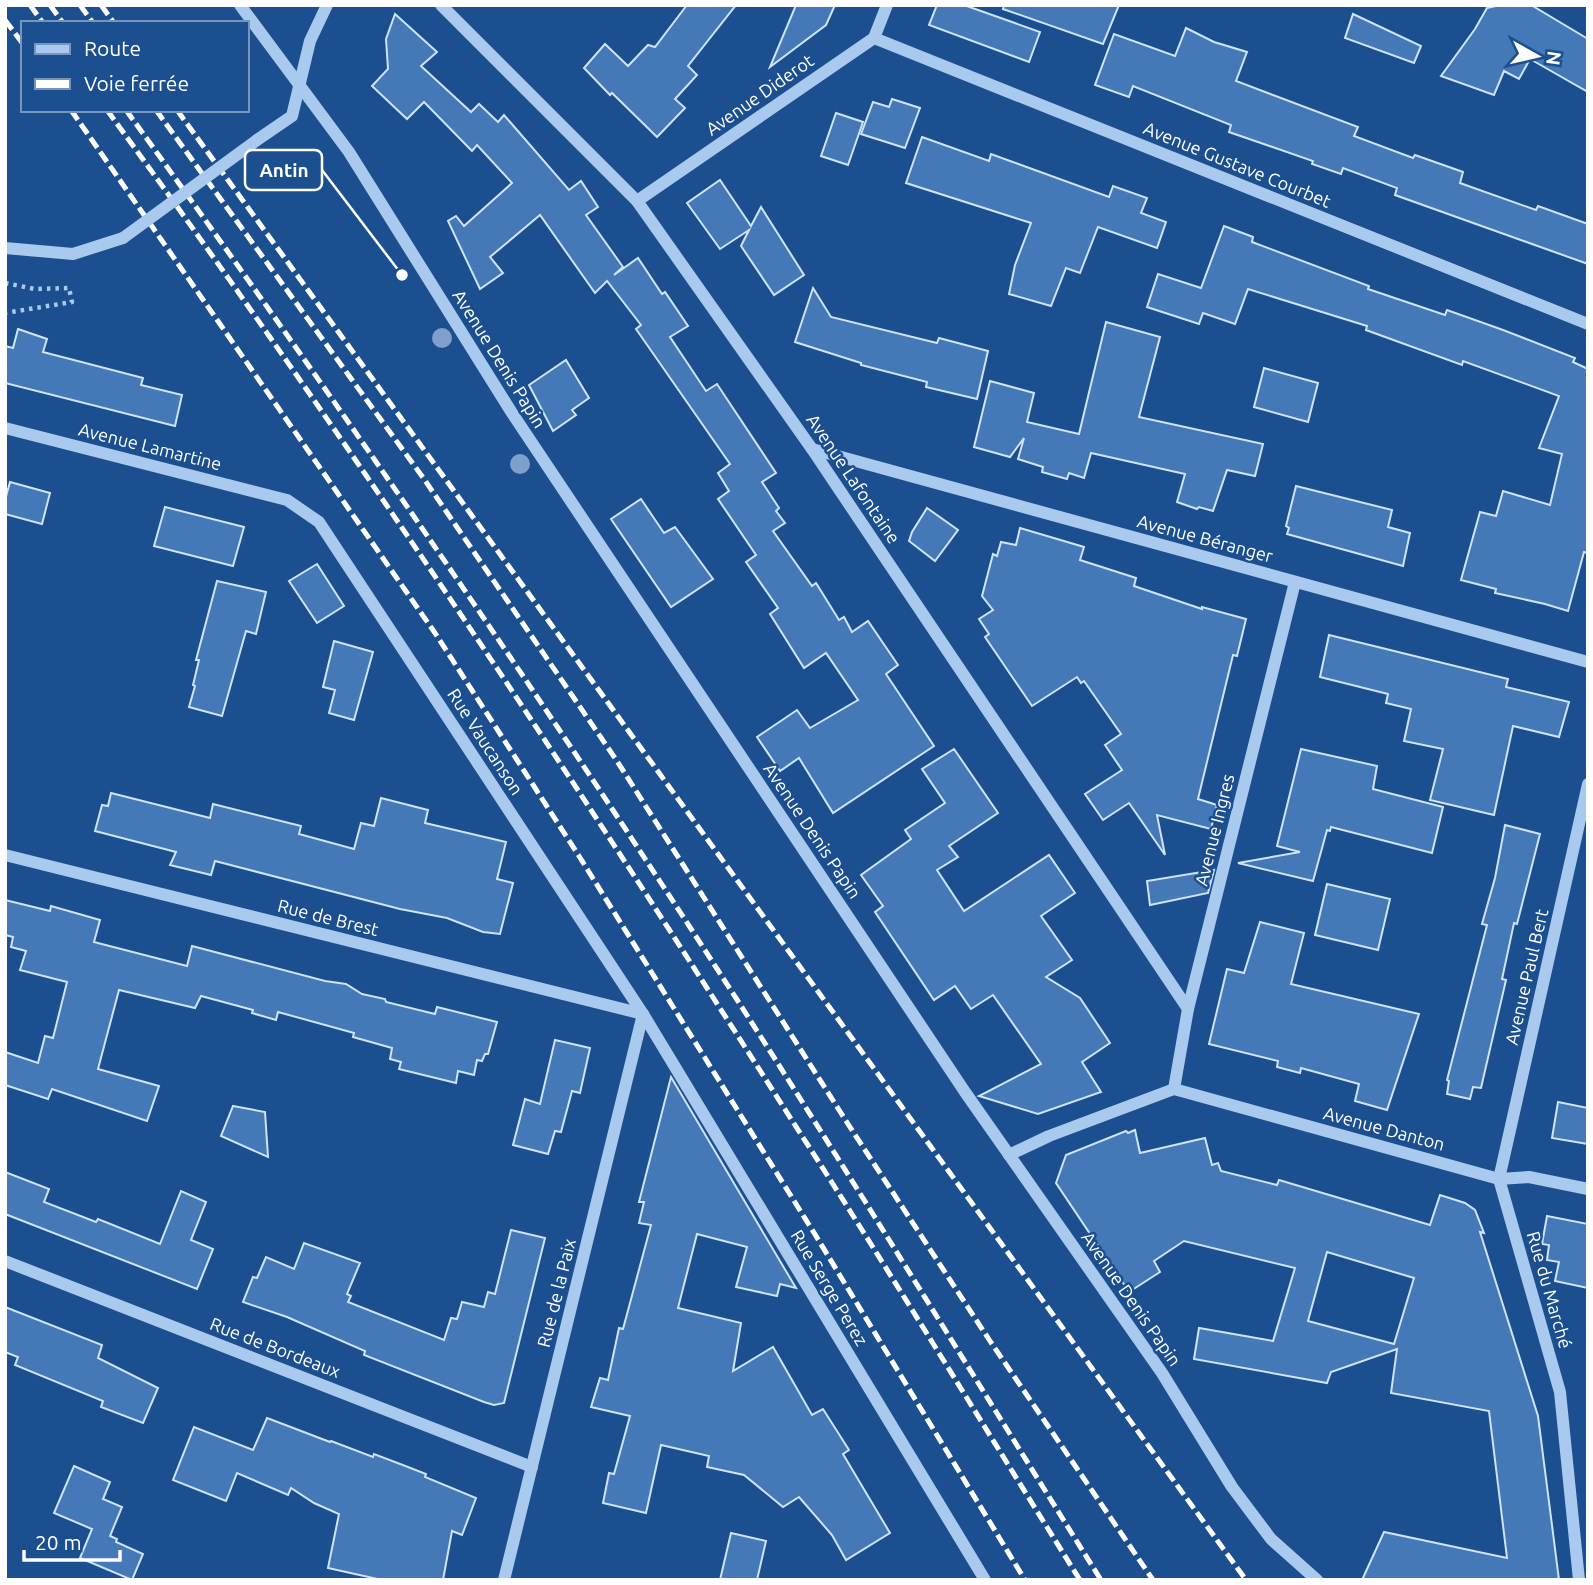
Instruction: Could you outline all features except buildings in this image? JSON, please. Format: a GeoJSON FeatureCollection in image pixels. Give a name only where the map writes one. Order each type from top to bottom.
{"type":"FeatureCollection","features":[{"type":"Feature","properties":{"kind":"street","name":"Avenue Denis Papin"},"geometry":{"type":"LineString","coordinates":[[240,5],[349,152],[512,413],[957,1081],[1162,1373],[1232,1487],[1271,1539],[1317,1580]]}},
{"type":"Feature","properties":{"kind":"street"},"geometry":{"type":"LineString","coordinates":[[5,248],[73,254],[123,238],[292,116],[310,41],[327,5]]}},
{"type":"Feature","properties":{"kind":"street","name":"Avenue Lafontaine"},"geometry":{"type":"LineString","coordinates":[[441,5],[637,201],[812,449],[1188,1009]]}},
{"type":"Feature","properties":{"kind":"street"},"geometry":{"type":"LineString","coordinates":[[874,38],[887,5]]}},
{"type":"Feature","properties":{"kind":"street","name":"Avenue Diderot"},"geometry":{"type":"LineString","coordinates":[[637,201],[874,38]]}},
{"type":"Feature","properties":{"kind":"street","name":"Avenue Gustave Courbet"},"geometry":{"type":"LineString","coordinates":[[874,38],[1588,324]]}},
{"type":"Feature","properties":{"kind":"street","name":"Avenue Lamartine"},"geometry":{"type":"LineString","coordinates":[[5,428],[287,500]]}},
{"type":"Feature","properties":{"kind":"street","name":"Avenue Béranger"},"geometry":{"type":"LineString","coordinates":[[812,449],[1588,662]]}},
{"type":"Feature","properties":{"kind":"street","name":"Rue Vaucanson"},"geometry":{"type":"LineString","coordinates":[[287,500],[319,522],[643,1014]]}},
{"type":"Feature","properties":{"kind":"street","name":"Avenue Ingres"},"geometry":{"type":"LineString","coordinates":[[1174,1089],[1188,1009],[1294,582]]}},
{"type":"Feature","properties":{"kind":"street","name":"Avenue Paul Bert"},"geometry":{"type":"LineString","coordinates":[[1499,1179],[1588,784]]}},
{"type":"Feature","properties":{"kind":"street","name":"Rue de Brest"},"geometry":{"type":"LineString","coordinates":[[5,855],[643,1014]]}},
{"type":"Feature","properties":{"kind":"street","name":"Rue de la Paix"},"geometry":{"type":"LineString","coordinates":[[505,1580],[643,1014]]}},
{"type":"Feature","properties":{"kind":"street","name":"Rue Serge Perez"},"geometry":{"type":"LineString","coordinates":[[643,1014],[985,1580]]}},
{"type":"Feature","properties":{"kind":"street"},"geometry":{"type":"LineString","coordinates":[[1009,1155],[1049,1136],[1174,1089]]}},
{"type":"Feature","properties":{"kind":"street","name":"Avenue Danton"},"geometry":{"type":"LineString","coordinates":[[1174,1089],[1499,1179],[1529,1177],[1588,1189]]}},
{"type":"Feature","properties":{"kind":"street","name":"Rue du Marché"},"geometry":{"type":"LineString","coordinates":[[1499,1179],[1560,1392],[1579,1580]]}},
{"type":"Feature","properties":{"kind":"street","name":"Rue de Bordeaux"},"geometry":{"type":"LineString","coordinates":[[5,1261],[532,1467]]}},
{"type":"Feature","properties":{"kind":"path"},"geometry":{"type":"LineString","coordinates":[[5,283],[35,289],[69,288],[72,302],[5,313]]}},
{"type":"Feature","properties":{"kind":"railway"},"geometry":{"type":"LineString","coordinates":[[30,5],[42,21]]}},
{"type":"Feature","properties":{"kind":"railway"},"geometry":{"type":"LineString","coordinates":[[50,5],[62,21]]}},
{"type":"Feature","properties":{"kind":"railway"},"geometry":{"type":"LineString","coordinates":[[80,5],[92,21]]}},
{"type":"Feature","properties":{"kind":"railway"},"geometry":{"type":"LineString","coordinates":[[101,5],[113,21]]}},
{"type":"Feature","properties":{"kind":"railway"},"geometry":{"type":"LineString","coordinates":[[5,20],[21,41]]}},
{"type":"Feature","properties":{"kind":"railway"},"geometry":{"type":"LineString","coordinates":[[72,112],[435,633],[579,856],[816,1236],[1025,1580]]}},
{"type":"Feature","properties":{"kind":"railway"},"geometry":{"type":"LineString","coordinates":[[108,112],[372,484],[543,738],[830,1179],[1080,1580]]}},
{"type":"Feature","properties":{"kind":"railway"},"geometry":{"type":"LineString","coordinates":[[127,112],[398,494],[596,785],[773,1056],[1101,1580]]}},
{"type":"Feature","properties":{"kind":"railway"},"geometry":{"type":"LineString","coordinates":[[157,112],[424,479],[617,761],[990,1341],[1153,1580]]}},
{"type":"Feature","properties":{"kind":"railway"},"geometry":{"type":"LineString","coordinates":[[178,112],[1246,1580]]}},
{"type":"Feature","properties":{"kind":"place","name":"Antin"},"geometry":{"type":"Point","coordinates":[402,275]}}]}
